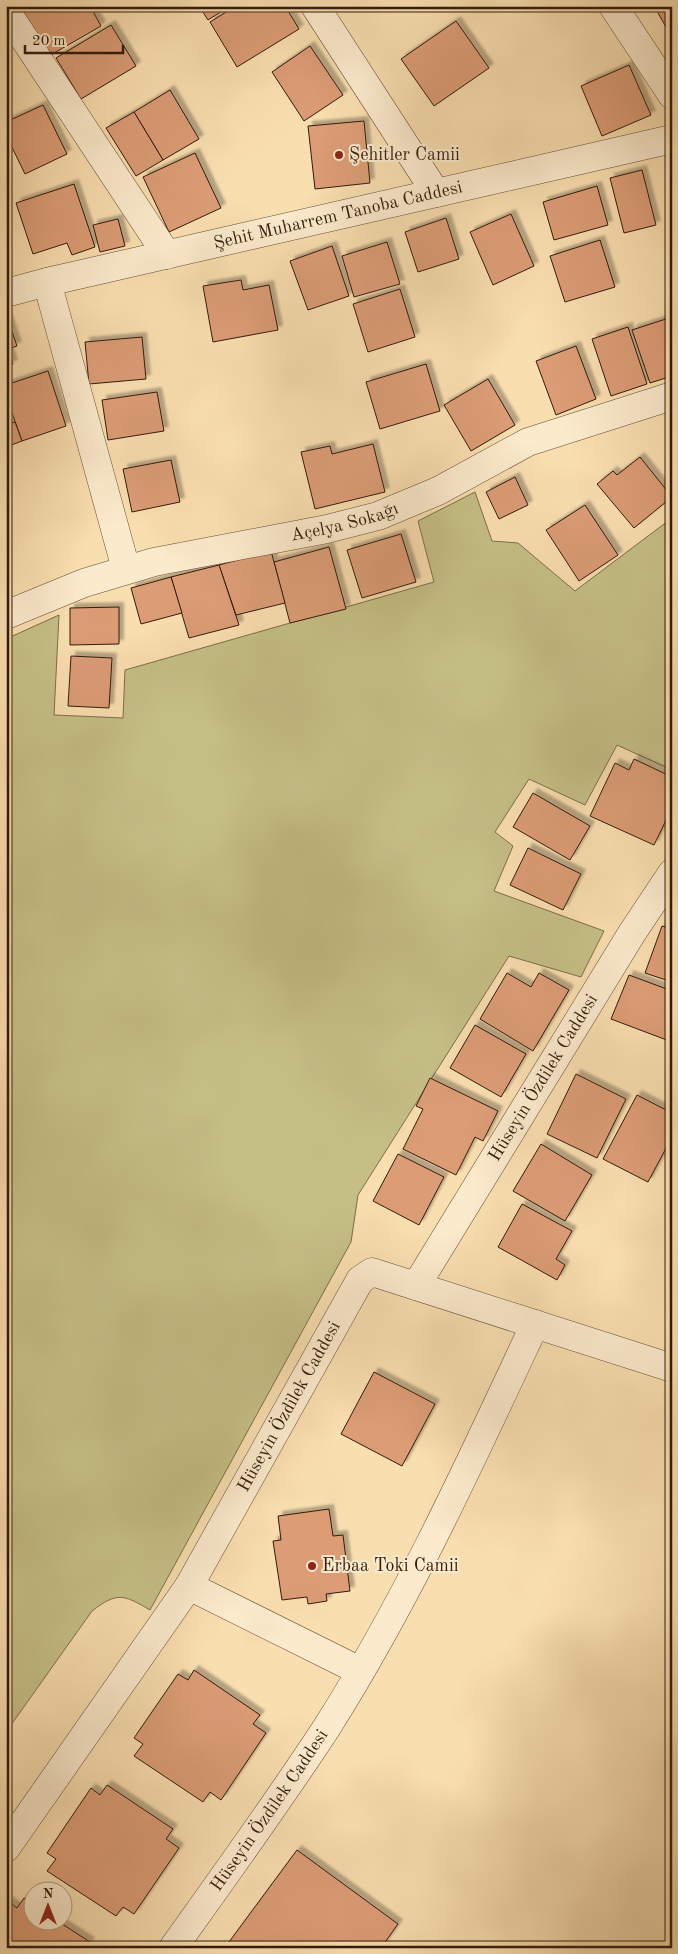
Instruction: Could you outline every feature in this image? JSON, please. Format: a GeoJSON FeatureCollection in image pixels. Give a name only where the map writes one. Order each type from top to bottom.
{"type":"FeatureCollection","features":[{"type":"Feature","properties":{"kind":"street"},"geometry":{"type":"LineString","coordinates":[[315,6],[436,193]]}},
{"type":"Feature","properties":{"kind":"street"},"geometry":{"type":"LineString","coordinates":[[613,6],[672,95]]}},
{"type":"Feature","properties":{"kind":"street"},"geometry":{"type":"LineString","coordinates":[[6,11],[167,256]]}},
{"type":"Feature","properties":{"kind":"street","name":"Şehit Muharrem Tanoba Caddesi"},"geometry":{"type":"LineString","coordinates":[[6,293],[672,139]]}},
{"type":"Feature","properties":{"kind":"street"},"geometry":{"type":"LineString","coordinates":[[47,282],[126,569]]}},
{"type":"Feature","properties":{"kind":"street","name":"Açelya Sokağı"},"geometry":{"type":"LineString","coordinates":[[6,615],[126,569],[327,529],[378,516],[438,491],[528,442],[672,396]]}},
{"type":"Feature","properties":{"kind":"street","name":"Hüseyin Özdilek Caddesi"},"geometry":{"type":"LineString","coordinates":[[416,1286],[632,932],[672,873]]}},
{"type":"Feature","properties":{"kind":"street","name":"Hüseyin Özdilek Caddesi"},"geometry":{"type":"LineString","coordinates":[[6,1848],[189,1586],[360,1280],[372,1272],[672,1368]]}},
{"type":"Feature","properties":{"kind":"street","name":"Hüseyin Özdilek Caddesi"},"geometry":{"type":"LineString","coordinates":[[173,1948],[297,1771],[360,1671],[433,1539],[535,1324]]}},
{"type":"Feature","properties":{"kind":"street"},"geometry":{"type":"LineString","coordinates":[[189,1586],[360,1671]]}},
{"type":"Feature","properties":{"kind":"shaded area"},"geometry":{"type":"Polygon","coordinates":[[[475,492],[492,541],[518,543],[575,591],[672,518],[672,770],[617,745],[585,805],[529,779],[495,832],[513,846],[494,891],[604,931],[581,977],[509,956],[358,1195],[351,1242],[150,1610],[120,1597],[108,1601],[92,1611],[6,1732],[6,639],[59,615],[54,715],[123,718],[125,670],[434,582],[418,521],[475,492]]]}},
{"type":"Feature","properties":{"kind":"building"},"geometry":{"type":"Polygon","coordinates":[[[27,6],[90,6],[101,26],[49,56],[22,9],[27,6]]]}},
{"type":"Feature","properties":{"kind":"building"},"geometry":{"type":"Polygon","coordinates":[[[199,6],[230,6],[208,20],[199,6]]]}},
{"type":"Feature","properties":{"kind":"building"},"geometry":{"type":"Polygon","coordinates":[[[236,6],[285,6],[299,29],[237,67],[210,22],[236,6]]]}},
{"type":"Feature","properties":{"kind":"building"},"geometry":{"type":"Polygon","coordinates":[[[654,6],[672,6],[672,24],[666,27],[654,6]]]}},
{"type":"Feature","properties":{"kind":"building"},"geometry":{"type":"Polygon","coordinates":[[[456,21],[489,68],[434,106],[401,59],[456,21]]]}},
{"type":"Feature","properties":{"kind":"building"},"geometry":{"type":"Polygon","coordinates":[[[111,25],[136,66],[81,99],[56,58],[111,25]]]}},
{"type":"Feature","properties":{"kind":"building"},"geometry":{"type":"Polygon","coordinates":[[[310,46],[343,95],[304,121],[272,72],[310,46]]]}},
{"type":"Feature","properties":{"kind":"building"},"geometry":{"type":"Polygon","coordinates":[[[629,65],[651,115],[602,136],[581,86],[629,65]]]}},
{"type":"Feature","properties":{"kind":"building"},"geometry":{"type":"Polygon","coordinates":[[[170,90],[199,139],[163,160],[134,112],[170,90]]]}},
{"type":"Feature","properties":{"kind":"building"},"geometry":{"type":"Polygon","coordinates":[[[43,105],[67,154],[25,174],[6,135],[6,122],[43,105]]]}},
{"type":"Feature","properties":{"kind":"building"},"geometry":{"type":"Polygon","coordinates":[[[134,112],[163,160],[136,176],[106,128],[134,112]]]}},
{"type":"Feature","properties":{"kind":"building","name":"Şehitler Camii"},"geometry":{"type":"Polygon","coordinates":[[[364,121],[370,183],[315,189],[308,126],[364,121]]]}},
{"type":"Feature","properties":{"kind":"building"},"geometry":{"type":"Polygon","coordinates":[[[195,153],[221,208],[169,232],[143,177],[195,153]]]}},
{"type":"Feature","properties":{"kind":"building"},"geometry":{"type":"Polygon","coordinates":[[[642,170],[656,225],[624,233],[610,178],[642,170]]]}},
{"type":"Feature","properties":{"kind":"building"},"geometry":{"type":"Polygon","coordinates":[[[74,184],[95,247],[72,255],[67,243],[33,254],[16,203],[74,184]]]}},
{"type":"Feature","properties":{"kind":"building"},"geometry":{"type":"Polygon","coordinates":[[[597,186],[608,225],[554,240],[543,202],[597,186]]]}},
{"type":"Feature","properties":{"kind":"building"},"geometry":{"type":"Polygon","coordinates":[[[511,214],[534,266],[493,285],[470,232],[511,214]]]}},
{"type":"Feature","properties":{"kind":"building"},"geometry":{"type":"Polygon","coordinates":[[[446,218],[459,259],[418,272],[405,232],[446,218]]]}},
{"type":"Feature","properties":{"kind":"building"},"geometry":{"type":"Polygon","coordinates":[[[118,219],[125,246],[100,252],[93,225],[118,219]]]}},
{"type":"Feature","properties":{"kind":"building"},"geometry":{"type":"Polygon","coordinates":[[[600,240],[615,287],[565,302],[550,256],[600,240]]]}},
{"type":"Feature","properties":{"kind":"building"},"geometry":{"type":"Polygon","coordinates":[[[387,242],[400,284],[354,297],[342,256],[387,242]]]}},
{"type":"Feature","properties":{"kind":"building"},"geometry":{"type":"Polygon","coordinates":[[[332,246],[349,296],[308,310],[290,261],[332,246]]]}},
{"type":"Feature","properties":{"kind":"building"},"geometry":{"type":"Polygon","coordinates":[[[241,280],[243,290],[269,285],[278,330],[213,342],[203,286],[241,280]]]}},
{"type":"Feature","properties":{"kind":"building"},"geometry":{"type":"Polygon","coordinates":[[[400,289],[415,337],[368,352],[353,304],[400,289]]]}},
{"type":"Feature","properties":{"kind":"building"},"geometry":{"type":"Polygon","coordinates":[[[6,314],[17,346],[8,349],[13,364],[6,367],[6,314]]]}},
{"type":"Feature","properties":{"kind":"building"},"geometry":{"type":"Polygon","coordinates":[[[672,317],[672,376],[650,383],[632,330],[672,317]]]}},
{"type":"Feature","properties":{"kind":"building"},"geometry":{"type":"Polygon","coordinates":[[[628,327],[647,384],[611,396],[592,339],[628,327]]]}},
{"type":"Feature","properties":{"kind":"building"},"geometry":{"type":"Polygon","coordinates":[[[142,337],[146,379],[89,384],[85,342],[142,337]]]}},
{"type":"Feature","properties":{"kind":"building"},"geometry":{"type":"Polygon","coordinates":[[[576,346],[596,399],[556,415],[536,361],[576,346]]]}},
{"type":"Feature","properties":{"kind":"building"},"geometry":{"type":"Polygon","coordinates":[[[426,364],[440,411],[380,429],[366,382],[426,364]]]}},
{"type":"Feature","properties":{"kind":"building"},"geometry":{"type":"Polygon","coordinates":[[[48,371],[66,426],[22,441],[6,396],[6,385],[48,371]]]}},
{"type":"Feature","properties":{"kind":"building"},"geometry":{"type":"Polygon","coordinates":[[[488,379],[515,425],[471,451],[444,405],[488,379]]]}},
{"type":"Feature","properties":{"kind":"building"},"geometry":{"type":"Polygon","coordinates":[[[157,392],[164,431],[108,440],[102,400],[157,392]]]}},
{"type":"Feature","properties":{"kind":"building"},"geometry":{"type":"Polygon","coordinates":[[[15,422],[22,441],[6,447],[6,425],[15,422]]]}},
{"type":"Feature","properties":{"kind":"building"},"geometry":{"type":"Polygon","coordinates":[[[373,444],[385,492],[315,509],[301,452],[330,446],[332,454],[373,444]]]}},
{"type":"Feature","properties":{"kind":"building"},"geometry":{"type":"Polygon","coordinates":[[[640,457],[672,497],[634,528],[597,484],[613,471],[617,475],[640,457]]]}},
{"type":"Feature","properties":{"kind":"building"},"geometry":{"type":"Polygon","coordinates":[[[171,460],[180,502],[132,512],[123,469],[171,460]]]}},
{"type":"Feature","properties":{"kind":"building"},"geometry":{"type":"Polygon","coordinates":[[[515,477],[528,505],[499,519],[486,492],[515,477]]]}},
{"type":"Feature","properties":{"kind":"building"},"geometry":{"type":"Polygon","coordinates":[[[585,505],[618,555],[579,581],[546,530],[585,505]]]}},
{"type":"Feature","properties":{"kind":"building"},"geometry":{"type":"Polygon","coordinates":[[[401,534],[416,582],[362,598],[347,550],[401,534]]]}},
{"type":"Feature","properties":{"kind":"building"},"geometry":{"type":"Polygon","coordinates":[[[329,547],[346,609],[290,623],[274,562],[329,547]]]}},
{"type":"Feature","properties":{"kind":"building"},"geometry":{"type":"Polygon","coordinates":[[[271,551],[285,603],[236,615],[219,565],[271,551]]]}},
{"type":"Feature","properties":{"kind":"building"},"geometry":{"type":"Polygon","coordinates":[[[219,565],[239,625],[189,638],[171,577],[219,565]]]}},
{"type":"Feature","properties":{"kind":"building"},"geometry":{"type":"Polygon","coordinates":[[[171,577],[182,613],[141,624],[131,588],[171,577]]]}},
{"type":"Feature","properties":{"kind":"building"},"geometry":{"type":"Polygon","coordinates":[[[119,607],[119,644],[70,645],[70,608],[119,607]]]}},
{"type":"Feature","properties":{"kind":"building"},"geometry":{"type":"Polygon","coordinates":[[[71,656],[112,658],[109,708],[68,706],[71,656]]]}},
{"type":"Feature","properties":{"kind":"building"},"geometry":{"type":"Polygon","coordinates":[[[634,759],[672,777],[672,808],[654,845],[590,816],[615,763],[629,770],[634,759]]]}},
{"type":"Feature","properties":{"kind":"building"},"geometry":{"type":"Polygon","coordinates":[[[533,793],[590,826],[570,860],[513,827],[533,793]]]}},
{"type":"Feature","properties":{"kind":"building"},"geometry":{"type":"Polygon","coordinates":[[[528,848],[581,874],[563,910],[510,885],[528,848]]]}},
{"type":"Feature","properties":{"kind":"building"},"geometry":{"type":"Polygon","coordinates":[[[662,926],[672,929],[672,982],[645,973],[662,926]]]}},
{"type":"Feature","properties":{"kind":"building"},"geometry":{"type":"Polygon","coordinates":[[[507,973],[531,987],[539,973],[569,990],[533,1051],[480,1019],[507,973]]]}},
{"type":"Feature","properties":{"kind":"building"},"geometry":{"type":"Polygon","coordinates":[[[629,975],[672,991],[672,1042],[611,1019],[629,975]]]}},
{"type":"Feature","properties":{"kind":"building"},"geometry":{"type":"Polygon","coordinates":[[[475,1025],[526,1054],[501,1097],[450,1068],[475,1025]]]}},
{"type":"Feature","properties":{"kind":"building"},"geometry":{"type":"Polygon","coordinates":[[[576,1074],[626,1099],[597,1158],[547,1134],[576,1074]]]}},
{"type":"Feature","properties":{"kind":"building"},"geometry":{"type":"Polygon","coordinates":[[[430,1078],[498,1111],[483,1141],[475,1137],[456,1175],[403,1149],[423,1109],[416,1106],[430,1078]]]}},
{"type":"Feature","properties":{"kind":"building"},"geometry":{"type":"Polygon","coordinates":[[[637,1095],[672,1113],[672,1137],[648,1182],[603,1159],[637,1095]]]}},
{"type":"Feature","properties":{"kind":"building"},"geometry":{"type":"Polygon","coordinates":[[[541,1144],[592,1175],[565,1221],[513,1191],[541,1144]]]}},
{"type":"Feature","properties":{"kind":"building"},"geometry":{"type":"Polygon","coordinates":[[[398,1154],[444,1177],[419,1225],[373,1201],[398,1154]]]}},
{"type":"Feature","properties":{"kind":"building"},"geometry":{"type":"Polygon","coordinates":[[[522,1204],[572,1231],[556,1259],[565,1265],[557,1280],[498,1247],[522,1204]]]}},
{"type":"Feature","properties":{"kind":"building"},"geometry":{"type":"Polygon","coordinates":[[[374,1372],[435,1404],[402,1466],[341,1434],[374,1372]]]}},
{"type":"Feature","properties":{"kind":"building","name":"Erbaa Toki Camii"},"geometry":{"type":"Polygon","coordinates":[[[329,1509],[333,1536],[343,1535],[350,1591],[326,1594],[327,1601],[308,1604],[307,1597],[282,1600],[273,1541],[281,1540],[278,1516],[329,1509]]]}},
{"type":"Feature","properties":{"kind":"building"},"geometry":{"type":"Polygon","coordinates":[[[194,1670],[260,1715],[253,1724],[266,1733],[221,1800],[210,1792],[203,1802],[134,1756],[143,1744],[134,1738],[178,1674],[188,1680],[194,1670]]]}},
{"type":"Feature","properties":{"kind":"building"},"geometry":{"type":"Polygon","coordinates":[[[107,1785],[173,1829],[166,1839],[179,1848],[134,1914],[123,1907],[116,1916],[72,1887],[72,1882],[64,1882],[47,1871],[56,1859],[47,1853],[91,1788],[100,1795],[107,1785]]]}},
{"type":"Feature","properties":{"kind":"building"},"geometry":{"type":"Polygon","coordinates":[[[297,1850],[398,1924],[381,1948],[237,1948],[229,1942],[297,1850]]]}},
{"type":"Feature","properties":{"kind":"building"},"geometry":{"type":"Polygon","coordinates":[[[8,1901],[17,1908],[22,1901],[22,1932],[72,1932],[72,1930],[90,1942],[86,1948],[6,1948],[6,1904],[8,1901]]]}},
{"type":"Feature","properties":{"kind":"place","name":"Şehitler Camii"},"geometry":{"type":"Point","coordinates":[339,155]}},
{"type":"Feature","properties":{"kind":"place","name":"Erbaa Toki Camii"},"geometry":{"type":"Point","coordinates":[312,1566]}}]}
